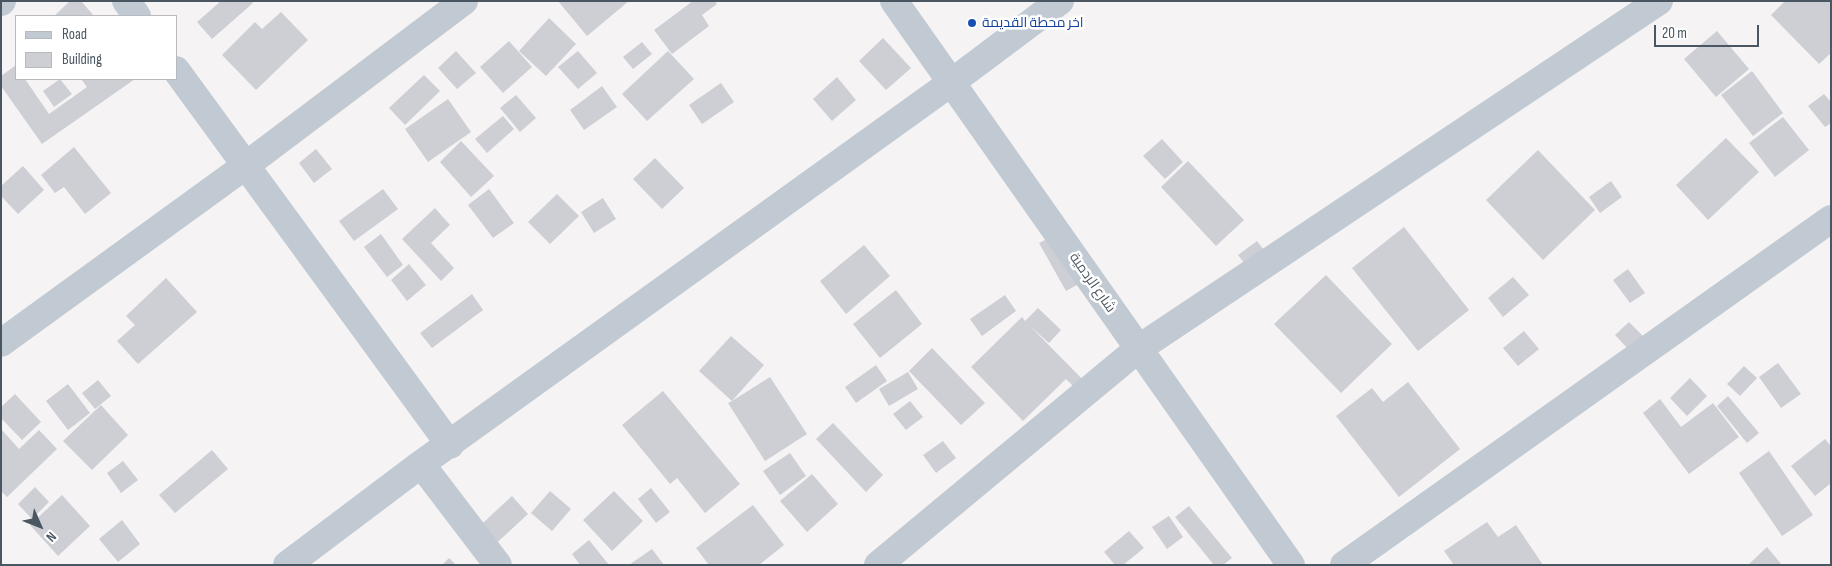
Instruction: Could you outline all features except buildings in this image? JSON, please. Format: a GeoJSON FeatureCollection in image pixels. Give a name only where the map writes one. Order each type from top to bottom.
{"type":"FeatureCollection","features":[{"type":"Feature","properties":{"kind":"street"},"geometry":{"type":"LineString","coordinates":[[126,1],[136,15]]}},
{"type":"Feature","properties":{"kind":"street"},"geometry":{"type":"LineString","coordinates":[[1,343],[245,166],[464,1]]}},
{"type":"Feature","properties":{"kind":"street","name":"شارع الردمية"},"geometry":{"type":"LineString","coordinates":[[894,1],[1291,565]]}},
{"type":"Feature","properties":{"kind":"street"},"geometry":{"type":"LineString","coordinates":[[287,565],[421,464],[450,445],[952,82],[1060,1]]}},
{"type":"Feature","properties":{"kind":"street"},"geometry":{"type":"LineString","coordinates":[[880,564],[1138,349],[1659,1]]}},
{"type":"Feature","properties":{"kind":"street"},"geometry":{"type":"LineString","coordinates":[[178,73],[450,445]]}},
{"type":"Feature","properties":{"kind":"street"},"geometry":{"type":"LineString","coordinates":[[1344,565],[1831,219]]}},
{"type":"Feature","properties":{"kind":"street"},"geometry":{"type":"LineString","coordinates":[[421,464],[498,565]]}},
{"type":"Feature","properties":{"kind":"place","name":"اخر محطة القديمة"},"geometry":{"type":"Point","coordinates":[972,23]}}]}
